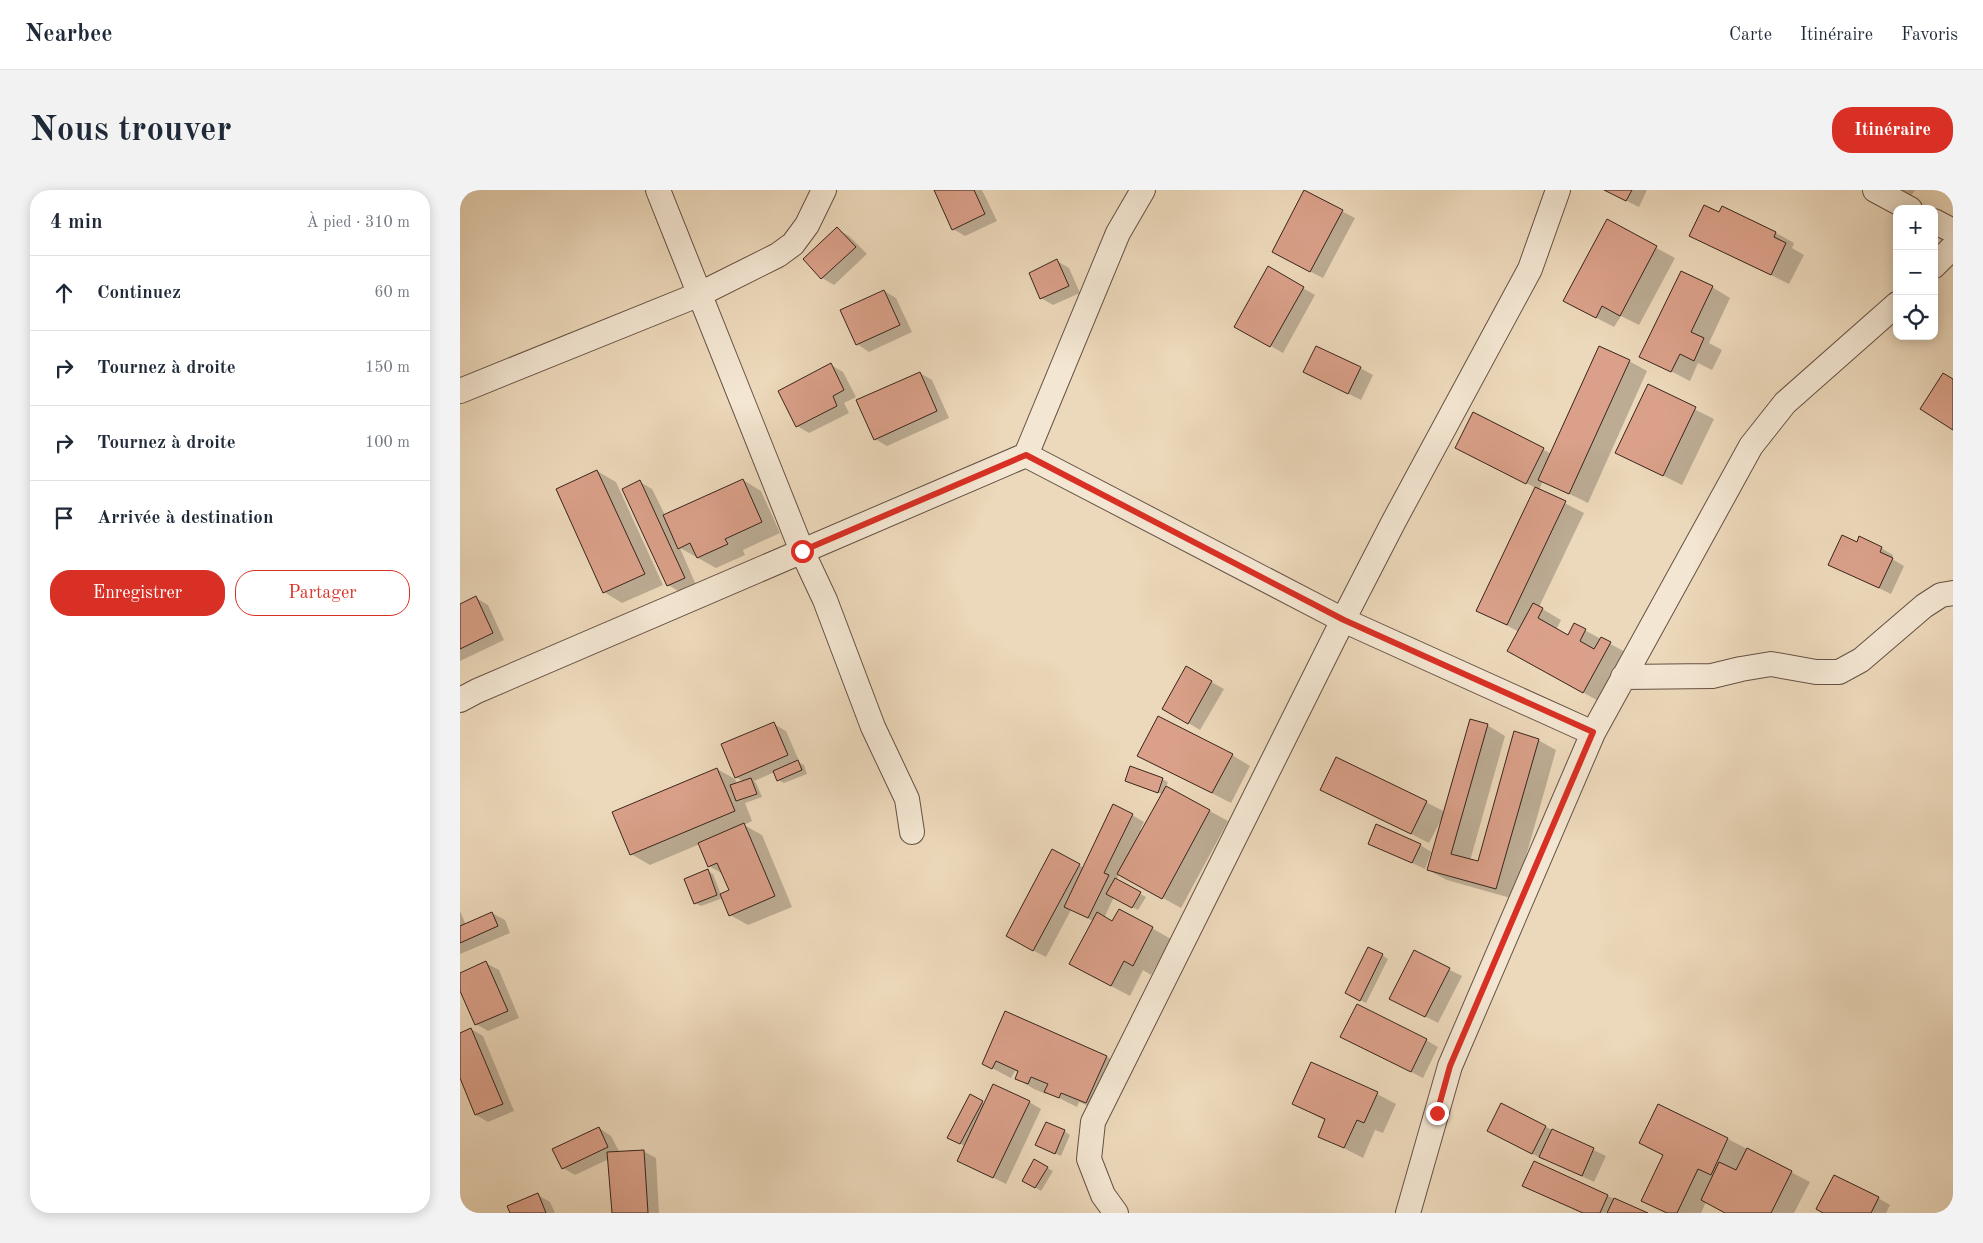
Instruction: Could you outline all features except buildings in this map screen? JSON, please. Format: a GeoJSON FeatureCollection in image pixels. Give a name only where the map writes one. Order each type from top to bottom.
{"type":"FeatureCollection","features":[{"type":"Feature","properties":{"kind":"street"},"geometry":{"type":"LineString","coordinates":[[658,190],[802,551],[826,600],[873,727],[907,799],[912,832]]}},
{"type":"Feature","properties":{"kind":"street"},"geometry":{"type":"LineString","coordinates":[[460,391],[700,294],[778,255],[793,244],[806,226],[824,190]]}},
{"type":"Feature","properties":{"kind":"street"},"geometry":{"type":"LineString","coordinates":[[460,700],[486,687],[1026,455],[1118,233],[1143,190]]}},
{"type":"Feature","properties":{"kind":"street"},"geometry":{"type":"LineString","coordinates":[[1116,1213],[1103,1196],[1089,1159],[1093,1122],[1394,521],[1530,269],[1558,190]]}},
{"type":"Feature","properties":{"kind":"street"},"geometry":{"type":"LineString","coordinates":[[1875,190],[1903,205]]}},
{"type":"Feature","properties":{"kind":"street"},"geometry":{"type":"LineString","coordinates":[[1938,223],[1953,231]]}},
{"type":"Feature","properties":{"kind":"street"},"geometry":{"type":"LineString","coordinates":[[1938,262],[1953,247]]}},
{"type":"Feature","properties":{"kind":"street"},"geometry":{"type":"LineString","coordinates":[[1408,1213],[1450,1066],[1593,732],[1751,446],[1785,403],[1893,308]]}},
{"type":"Feature","properties":{"kind":"street"},"geometry":{"type":"LineString","coordinates":[[1026,455],[1344,620],[1593,732]]}},
{"type":"Feature","properties":{"kind":"street"},"geometry":{"type":"LineString","coordinates":[[1623,677],[1712,676],[1741,668],[1771,664],[1816,672],[1839,672],[1861,660],[1924,606],[1941,595],[1953,593]]}},
{"type":"Feature","properties":{"kind":"route"},"geometry":{"type":"LineString","coordinates":[[802,551],[1026,455],[1344,620],[1593,732],[1450,1066],[1437,1113]]}}]}
